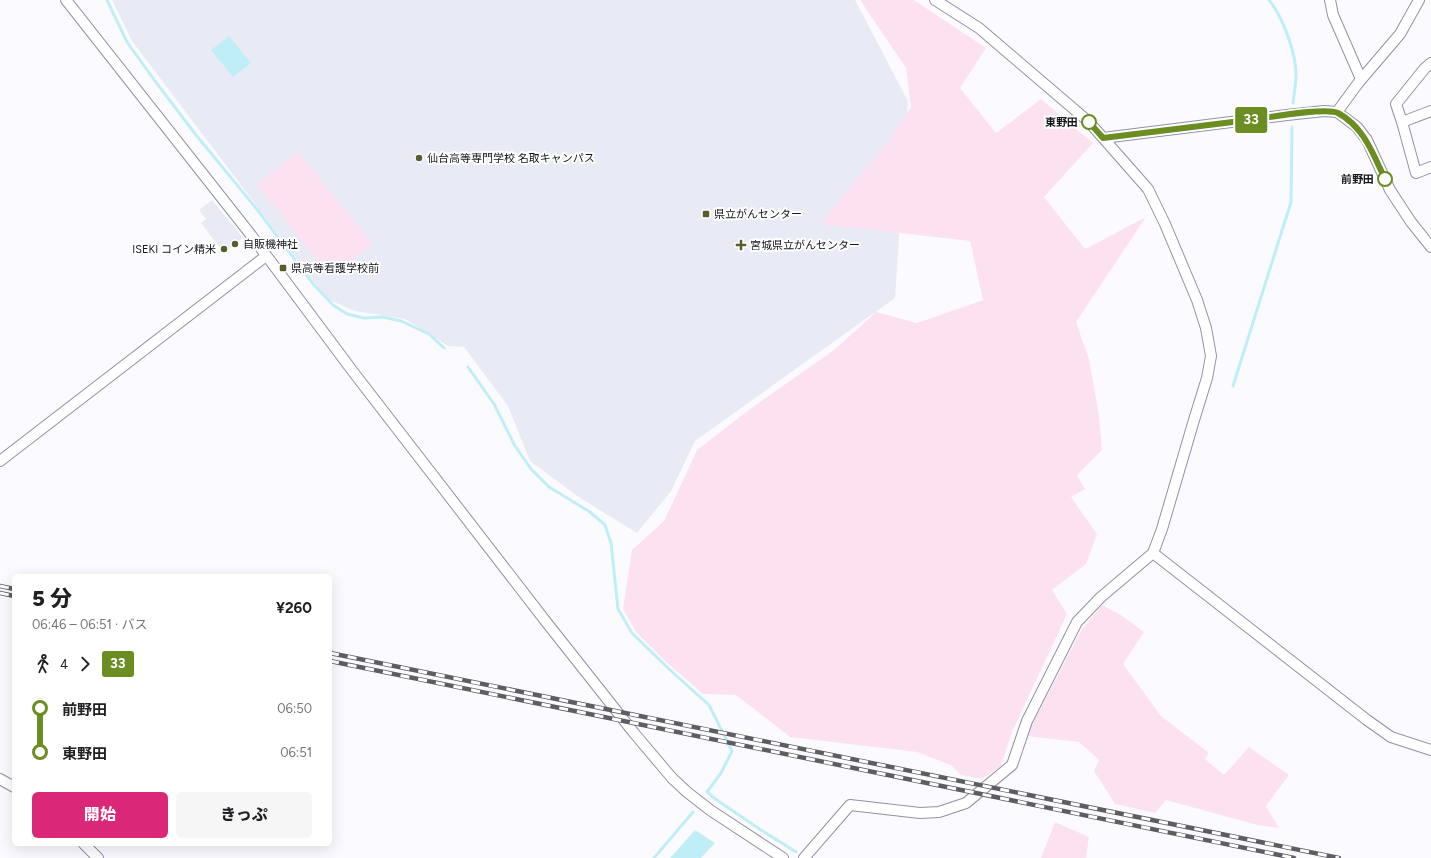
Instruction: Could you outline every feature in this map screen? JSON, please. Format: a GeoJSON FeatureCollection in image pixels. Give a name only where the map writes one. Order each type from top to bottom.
{"type":"FeatureCollection","features":[{"type":"Feature","properties":{"kind":"street"},"geometry":{"type":"LineString","coordinates":[[66,0],[266,256],[354,373],[634,733],[672,778],[687,792],[710,810],[783,858]]}},
{"type":"Feature","properties":{"kind":"street"},"geometry":{"type":"LineString","coordinates":[[804,858],[850,805],[920,813],[939,812],[966,803],[1012,765],[1027,721],[1077,622],[1101,596],[1153,552],[1162,529],[1207,378],[1210,356],[1206,328],[1198,300],[1148,189],[1089,122],[979,28],[935,0]]}},
{"type":"Feature","properties":{"kind":"street"},"geometry":{"type":"LineString","coordinates":[[1330,0],[1333,15],[1362,79]]}},
{"type":"Feature","properties":{"kind":"street"},"geometry":{"type":"LineString","coordinates":[[1337,112],[1362,79],[1400,34],[1419,0]]}},
{"type":"Feature","properties":{"kind":"street"},"geometry":{"type":"LineString","coordinates":[[1431,63],[1424,68],[1396,104],[1416,173],[1431,167]]}},
{"type":"Feature","properties":{"kind":"street"},"geometry":{"type":"LineString","coordinates":[[1103,138],[1287,115],[1324,111],[1337,112],[1357,127],[1367,140],[1390,190],[1411,222],[1431,247]]}},
{"type":"Feature","properties":{"kind":"street"},"geometry":{"type":"LineString","coordinates":[[1402,122],[1431,111]]}},
{"type":"Feature","properties":{"kind":"street"},"geometry":{"type":"LineString","coordinates":[[0,461],[266,256]]}},
{"type":"Feature","properties":{"kind":"street"},"geometry":{"type":"LineString","coordinates":[[1153,552],[1390,737],[1431,750]]}},
{"type":"Feature","properties":{"kind":"street"},"geometry":{"type":"LineString","coordinates":[[0,779],[12,786]]}},
{"type":"Feature","properties":{"kind":"street"},"geometry":{"type":"LineString","coordinates":[[86,846],[98,858]]}},
{"type":"Feature","properties":{"kind":"shaded area"},"geometry":{"type":"Polygon","coordinates":[[[112,0],[737,0],[735,2],[738,0],[855,0],[908,101],[895,298],[695,441],[671,491],[637,533],[580,498],[530,461],[508,406],[464,347],[448,346],[405,319],[355,311],[327,299],[132,41],[112,0]]]}},
{"type":"Feature","properties":{"kind":"shaded area"},"geometry":{"type":"Polygon","coordinates":[[[860,0],[914,0],[986,48],[960,88],[996,133],[1041,99],[1093,143],[1044,197],[1085,249],[1146,217],[1076,322],[1089,359],[1099,416],[1102,450],[1077,475],[1085,489],[1071,497],[1097,534],[1086,564],[1052,590],[1067,614],[1012,732],[1001,766],[982,779],[961,775],[951,765],[917,752],[790,737],[736,695],[703,694],[666,662],[636,632],[623,609],[632,550],[664,521],[697,450],[750,409],[834,350],[876,312],[917,323],[983,300],[970,241],[820,224],[889,140],[911,107],[906,68],[860,0]]]}},
{"type":"Feature","properties":{"kind":"shaded area"},"geometry":{"type":"Polygon","coordinates":[[[298,152],[373,244],[331,277],[257,184],[298,152]]]}},
{"type":"Feature","properties":{"kind":"shaded area"},"geometry":{"type":"Polygon","coordinates":[[[212,200],[243,238],[224,253],[201,223],[206,219],[199,210],[212,200]]]}},
{"type":"Feature","properties":{"kind":"shaded area"},"geometry":{"type":"Polygon","coordinates":[[[1102,605],[1121,615],[1144,632],[1123,664],[1161,716],[1209,753],[1205,759],[1224,775],[1249,747],[1289,775],[1266,806],[1279,828],[1257,825],[1166,800],[1155,813],[1115,804],[1094,771],[1099,760],[1079,742],[1026,736],[1082,629],[1102,605]]]}},
{"type":"Feature","properties":{"kind":"shaded area"},"geometry":{"type":"Polygon","coordinates":[[[1055,822],[1089,837],[1086,858],[1041,858],[1055,822]]]}},
{"type":"Feature","properties":{"kind":"water"},"geometry":{"type":"Polygon","coordinates":[[[229,36],[251,63],[233,77],[211,50],[229,36]]]}},
{"type":"Feature","properties":{"kind":"water"},"geometry":{"type":"Polygon","coordinates":[[[695,830],[715,843],[701,858],[670,858],[695,830]]]}},
{"type":"Feature","properties":{"kind":"waterway"},"geometry":{"type":"LineString","coordinates":[[107,0],[127,42],[155,81],[196,135],[256,208],[314,285],[333,305],[347,314],[364,318],[383,317],[401,321],[429,334],[444,348]]}},
{"type":"Feature","properties":{"kind":"waterway"},"geometry":{"type":"LineString","coordinates":[[1269,0],[1284,25],[1294,56],[1296,75],[1293,103]]}},
{"type":"Feature","properties":{"kind":"waterway"},"geometry":{"type":"LineString","coordinates":[[1233,386],[1291,202],[1292,127]]}},
{"type":"Feature","properties":{"kind":"waterway"},"geometry":{"type":"LineString","coordinates":[[468,367],[494,404],[515,446],[531,469],[549,487],[590,512],[605,525],[611,543],[618,609],[632,633],[709,705],[732,751],[721,773],[707,792],[761,830],[796,852]]}},
{"type":"Feature","properties":{"kind":"waterway"},"geometry":{"type":"LineString","coordinates":[[654,858],[693,812]]}},
{"type":"Feature","properties":{"kind":"railway"},"geometry":{"type":"LineString","coordinates":[[0,586],[12,589]]}},
{"type":"Feature","properties":{"kind":"railway"},"geometry":{"type":"LineString","coordinates":[[0,593],[12,596]]}},
{"type":"Feature","properties":{"kind":"railway"},"geometry":{"type":"LineString","coordinates":[[332,653],[1339,858]]}},
{"type":"Feature","properties":{"kind":"railway"},"geometry":{"type":"LineString","coordinates":[[332,661],[1294,858]]}},
{"type":"Feature","properties":{"kind":"bus line","name":"33"},"geometry":{"type":"LineString","coordinates":[[1089,122],[1103,138],[1287,115],[1324,111],[1337,112],[1357,127],[1367,140],[1385,179]]}},
{"type":"Feature","properties":{"kind":"place","name":"東野田"},"geometry":{"type":"Point","coordinates":[1089,122]}},
{"type":"Feature","properties":{"kind":"place","name":"仙台高等専門学校 名取キャンパス"},"geometry":{"type":"Point","coordinates":[419,158]}},
{"type":"Feature","properties":{"kind":"place","name":"前野田"},"geometry":{"type":"Point","coordinates":[1385,179]}},
{"type":"Feature","properties":{"kind":"place","name":"県立がんセンター"},"geometry":{"type":"Point","coordinates":[706,214]}},
{"type":"Feature","properties":{"kind":"place","name":"自販機神社"},"geometry":{"type":"Point","coordinates":[235,244]}},
{"type":"Feature","properties":{"kind":"place","name":"宮城県立がんセンター"},"geometry":{"type":"Point","coordinates":[741,245]}},
{"type":"Feature","properties":{"kind":"place","name":"ISEKI コイン精米"},"geometry":{"type":"Point","coordinates":[224,249]}},
{"type":"Feature","properties":{"kind":"place","name":"県高等看護学校前"},"geometry":{"type":"Point","coordinates":[283,268]}}]}
